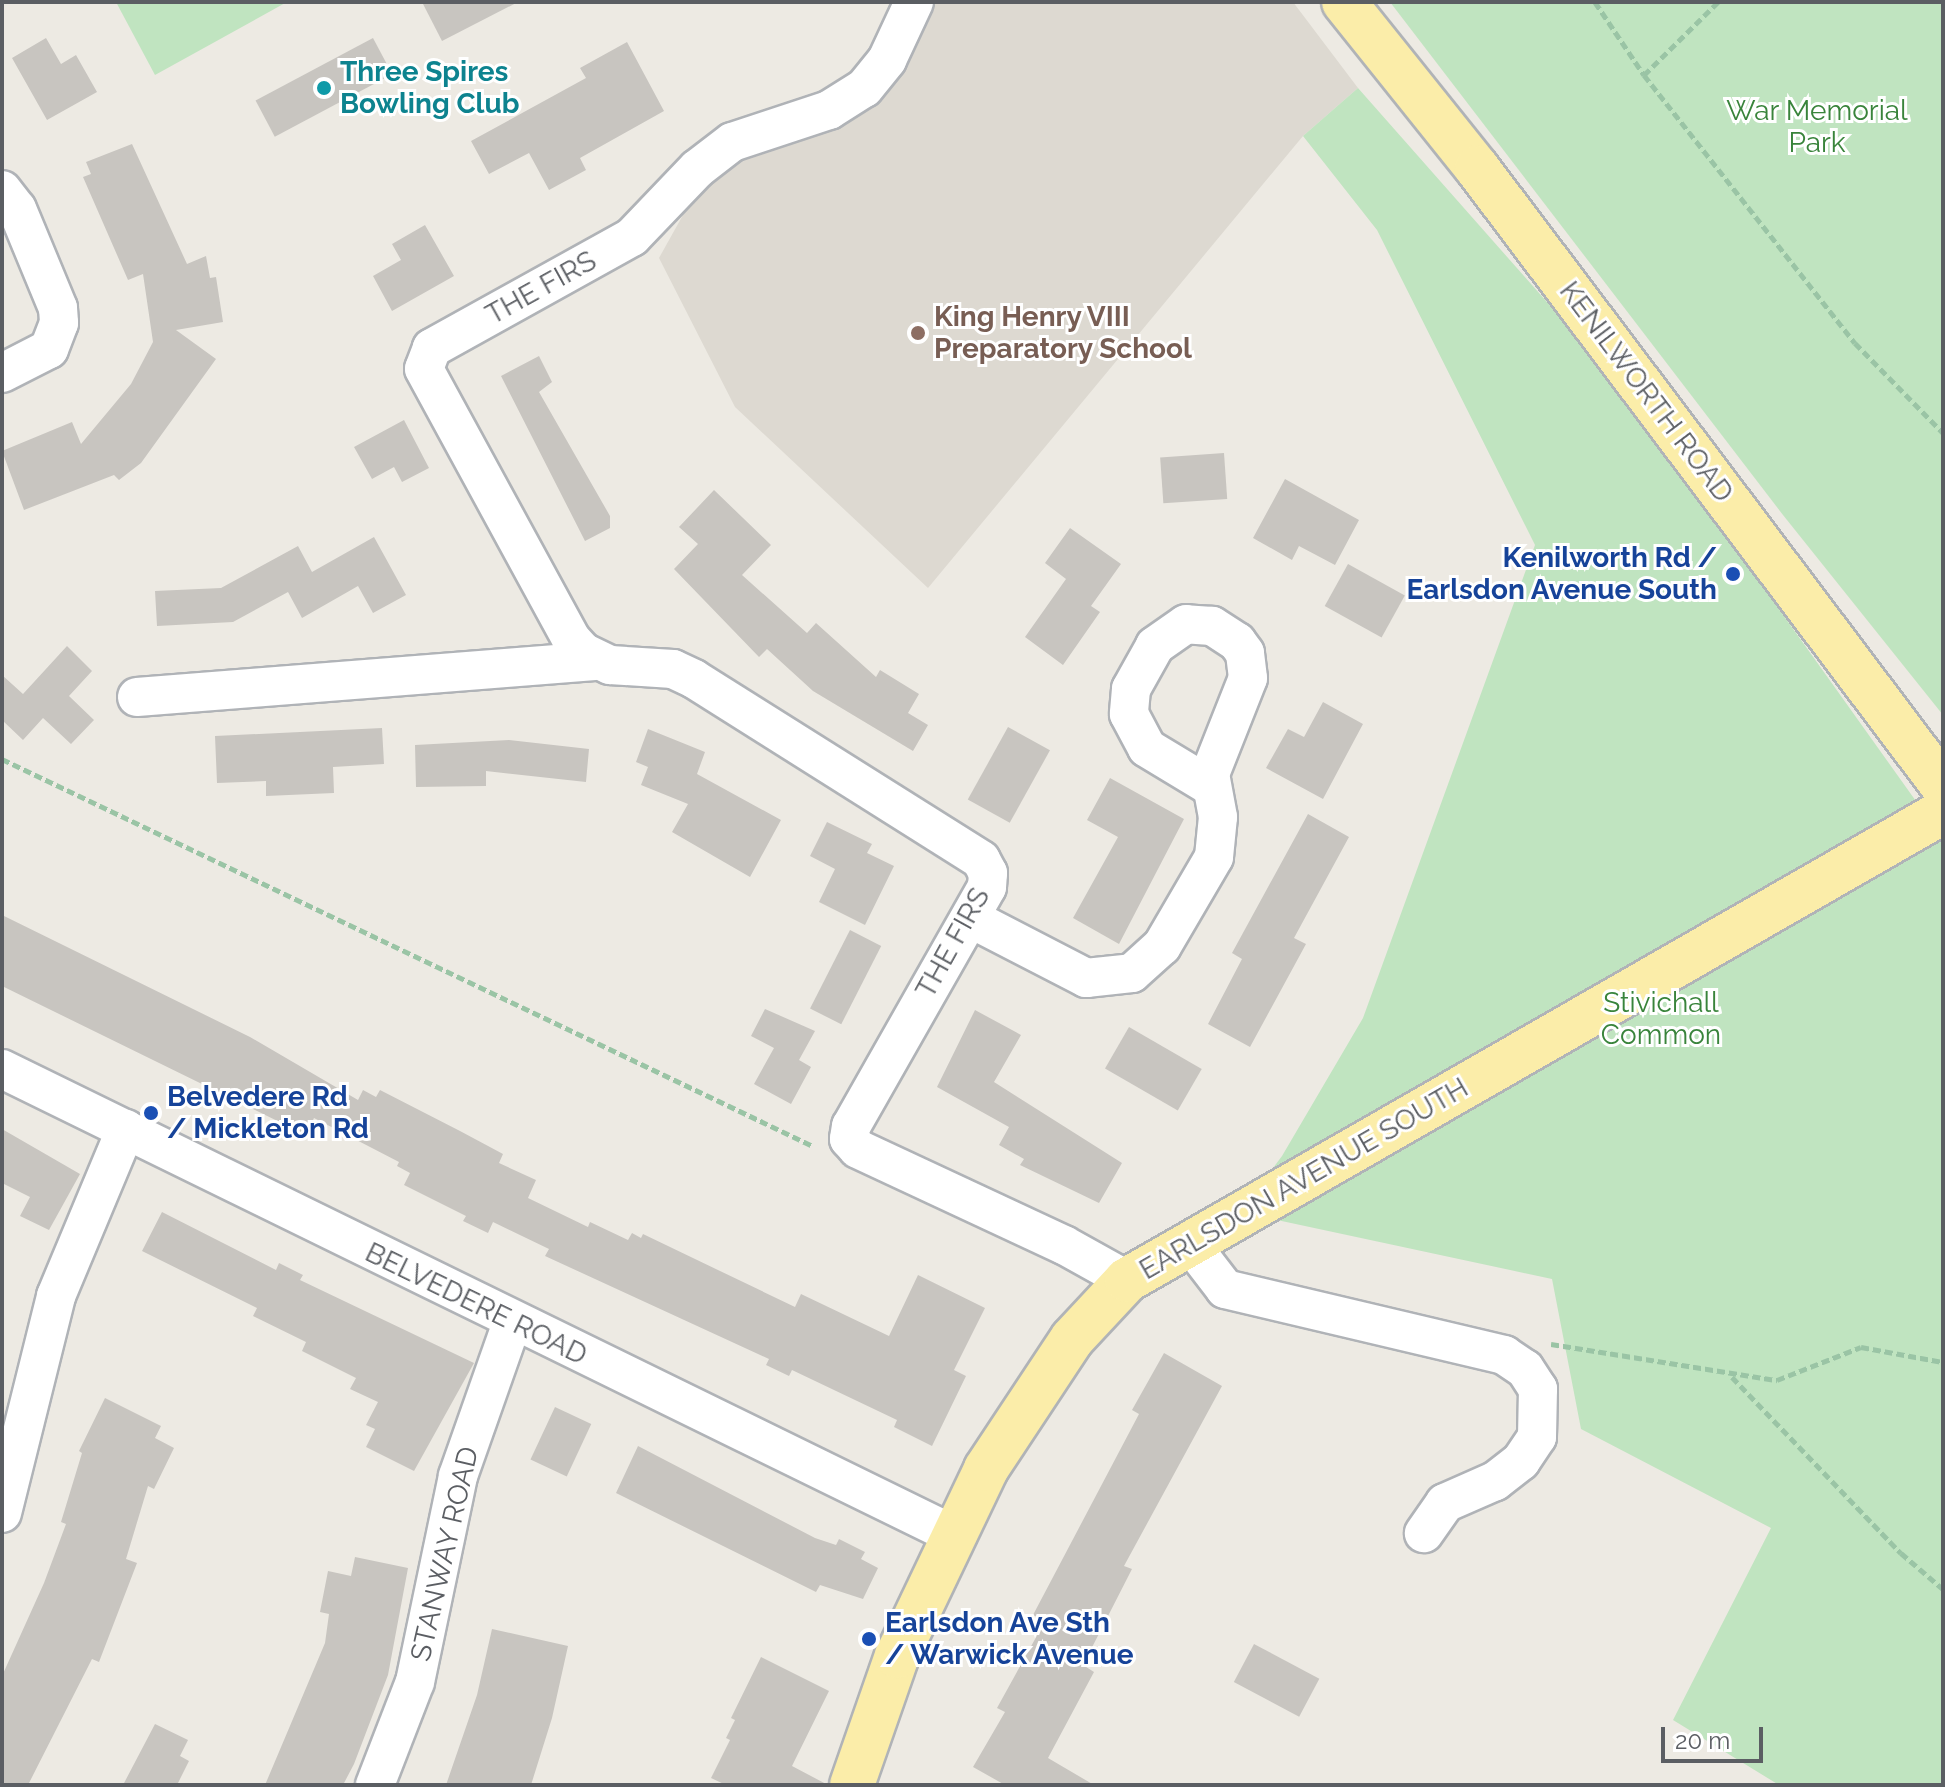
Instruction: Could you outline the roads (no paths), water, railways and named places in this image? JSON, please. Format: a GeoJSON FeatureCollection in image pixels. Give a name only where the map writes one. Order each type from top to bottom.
{"type":"FeatureCollection","features":[{"type":"Feature","properties":{"kind":"main road","name":"KENILWORTH ROAD"},"geometry":{"type":"LineString","coordinates":[[1344,2],[1486,181],[1943,786]]}},
{"type":"Feature","properties":{"kind":"main road","name":"EARLSDON AVENUE SOUTH"},"geometry":{"type":"LineString","coordinates":[[852,1785],[897,1656],[952,1534],[1026,1401],[1081,1327],[1127,1280],[1943,812]]}},
{"type":"Feature","properties":{"kind":"street","name":"THE FIRS"},"geometry":{"type":"LineString","coordinates":[[595,661],[571,639],[480,477],[426,377],[428,354],[632,237],[697,169],[732,142],[829,110],[856,94],[887,60],[914,2]]}},
{"type":"Feature","properties":{"kind":"street"},"geometry":{"type":"LineString","coordinates":[[2,190],[17,209],[59,323],[49,349],[2,373]]}},
{"type":"Feature","properties":{"kind":"street","name":"THE FIRS"},"geometry":{"type":"LineString","coordinates":[[137,697],[595,661],[684,674],[981,860],[989,881],[851,1126],[849,1139],[858,1149],[1064,1245],[1127,1280]]}},
{"type":"Feature","properties":{"kind":"street"},"geometry":{"type":"LineString","coordinates":[[970,918],[1086,978],[1132,973],[1162,946],[1214,857],[1218,817],[1210,786]]}},
{"type":"Feature","properties":{"kind":"street","name":"BELVEDERE ROAD"},"geometry":{"type":"LineString","coordinates":[[2,1069],[512,1323],[952,1534]]}},
{"type":"Feature","properties":{"kind":"street"},"geometry":{"type":"LineString","coordinates":[[2,1513],[56,1296],[126,1129]]}},
{"type":"Feature","properties":{"kind":"street"},"geometry":{"type":"LineString","coordinates":[[1189,1242],[1225,1289],[1504,1355],[1525,1369],[1538,1389],[1537,1437],[1521,1461],[1495,1481],[1445,1503],[1424,1533]]}},
{"type":"Feature","properties":{"kind":"street","name":"STANWAY ROAD"},"geometry":{"type":"LineString","coordinates":[[375,1785],[415,1682],[458,1476],[512,1323]]}},
{"type":"Feature","properties":{"kind":"place","name":"Three Spires Bowling Club"},"geometry":{"type":"Point","coordinates":[324,88]}},
{"type":"Feature","properties":{"kind":"place","name":"King Henry VIII Preparatory School"},"geometry":{"type":"Point","coordinates":[918,333]}},
{"type":"Feature","properties":{"kind":"place","name":"Kenilworth Rd / Earlsdon Avenue South"},"geometry":{"type":"Point","coordinates":[1733,574]}},
{"type":"Feature","properties":{"kind":"place","name":"Belvedere Rd / Mickleton Rd"},"geometry":{"type":"Point","coordinates":[151,1113]}},
{"type":"Feature","properties":{"kind":"place","name":"Earlsdon Ave Sth / Warwick Avenue"},"geometry":{"type":"Point","coordinates":[869,1639]}},
{"type":"Feature","properties":{"kind":"park label","name":"War Memorial Park"},"geometry":{"type":"Point","coordinates":[1817,127]}},
{"type":"Feature","properties":{"kind":"park label","name":"Stivichall Common"},"geometry":{"type":"Point","coordinates":[1661,1019]}}]}
